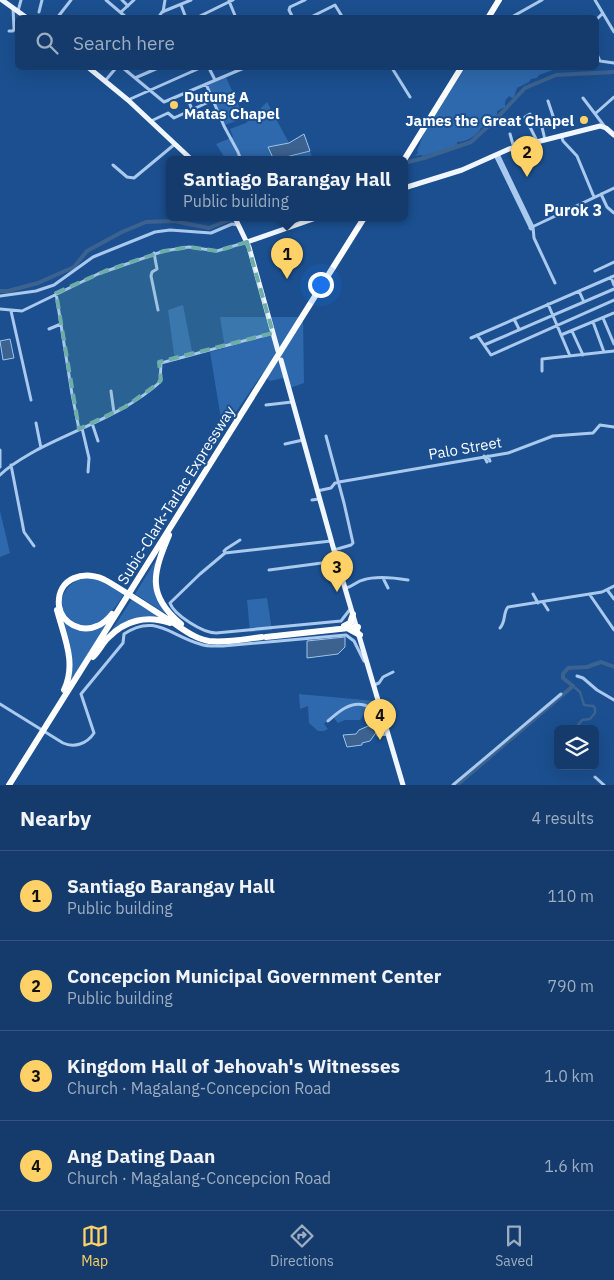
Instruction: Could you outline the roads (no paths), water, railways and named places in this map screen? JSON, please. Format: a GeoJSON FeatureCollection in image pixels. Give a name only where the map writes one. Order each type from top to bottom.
{"type":"FeatureCollection","features":[{"type":"Feature","properties":{"kind":"highway"},"geometry":{"type":"LineString","coordinates":[[490,15],[499,0]]}},
{"type":"Feature","properties":{"kind":"highway"},"geometry":{"type":"LineString","coordinates":[[495,15],[504,0]]}},
{"type":"Feature","properties":{"kind":"highway"},"geometry":{"type":"LineString","coordinates":[[405,156],[456,70]]}},
{"type":"Feature","properties":{"kind":"highway"},"geometry":{"type":"LineString","coordinates":[[402,156],[461,70]]}},
{"type":"Feature","properties":{"kind":"highway","name":"Subic-Clark-Tarlac Expressway"},"geometry":{"type":"LineString","coordinates":[[9,785],[364,221]]}},
{"type":"Feature","properties":{"kind":"highway","name":"Subic-Clark-Tarlac Expressway"},"geometry":{"type":"LineString","coordinates":[[13,785],[280,355]]}},
{"type":"Feature","properties":{"kind":"highway"},"geometry":{"type":"LineString","coordinates":[[170,534],[156,568],[156,589],[165,608],[185,628]]}},
{"type":"Feature","properties":{"kind":"highway"},"geometry":{"type":"LineString","coordinates":[[53,713],[66,686],[69,671],[68,646],[56,605],[57,595],[62,585],[76,574],[88,572],[104,577],[185,628],[209,638],[264,636],[345,627],[358,629]]}},
{"type":"Feature","properties":{"kind":"highway"},"geometry":{"type":"LineString","coordinates":[[120,588],[96,576],[78,576],[70,580],[61,593],[59,604],[61,613],[74,626],[82,628],[96,627],[107,619],[126,598]]}},
{"type":"Feature","properties":{"kind":"highway"},"geometry":{"type":"LineString","coordinates":[[345,627],[350,623],[353,610]]}},
{"type":"Feature","properties":{"kind":"highway"},"geometry":{"type":"LineString","coordinates":[[93,657],[113,633],[134,621],[146,619],[160,620],[185,628]]}},
{"type":"Feature","properties":{"kind":"highway"},"geometry":{"type":"LineString","coordinates":[[345,627],[354,630],[358,629]]}},
{"type":"Feature","properties":{"kind":"main road"},"geometry":{"type":"LineString","coordinates":[[2,0],[23,15]]}},
{"type":"Feature","properties":{"kind":"main road"},"geometry":{"type":"LineString","coordinates":[[91,70],[128,100],[188,156]]}},
{"type":"Feature","properties":{"kind":"main road"},"geometry":{"type":"LineString","coordinates":[[408,187],[462,170],[514,148],[537,141],[596,127],[606,128],[614,135]]}},
{"type":"Feature","properties":{"kind":"main road"},"geometry":{"type":"LineString","coordinates":[[247,242],[307,221]]}},
{"type":"Feature","properties":{"kind":"main road"},"geometry":{"type":"LineString","coordinates":[[237,222],[247,242],[337,561],[403,785]]}},
{"type":"Feature","properties":{"kind":"street"},"geometry":{"type":"LineString","coordinates":[[15,15],[16,9],[21,0]]}},
{"type":"Feature","properties":{"kind":"street"},"geometry":{"type":"LineString","coordinates":[[39,12],[42,0]]}},
{"type":"Feature","properties":{"kind":"street"},"geometry":{"type":"LineString","coordinates":[[59,15],[71,0]]}},
{"type":"Feature","properties":{"kind":"street"},"geometry":{"type":"LineString","coordinates":[[106,0],[111,2],[124,15]]}},
{"type":"Feature","properties":{"kind":"street"},"geometry":{"type":"LineString","coordinates":[[122,0],[128,6]]}},
{"type":"Feature","properties":{"kind":"street"},"geometry":{"type":"LineString","coordinates":[[120,12],[134,0]]}},
{"type":"Feature","properties":{"kind":"street"},"geometry":{"type":"LineString","coordinates":[[160,15],[165,0]]}},
{"type":"Feature","properties":{"kind":"street"},"geometry":{"type":"LineString","coordinates":[[162,12],[191,0]]}},
{"type":"Feature","properties":{"kind":"street"},"geometry":{"type":"LineString","coordinates":[[292,15],[289,10],[290,7],[305,0]]}},
{"type":"Feature","properties":{"kind":"street"},"geometry":{"type":"LineString","coordinates":[[515,15],[542,0]]}},
{"type":"Feature","properties":{"kind":"street"},"geometry":{"type":"LineString","coordinates":[[595,0],[614,32]]}},
{"type":"Feature","properties":{"kind":"street"},"geometry":{"type":"LineString","coordinates":[[202,15],[230,1],[234,15]]}},
{"type":"Feature","properties":{"kind":"street"},"geometry":{"type":"LineString","coordinates":[[181,5],[185,15]]}},
{"type":"Feature","properties":{"kind":"street"},"geometry":{"type":"LineString","coordinates":[[315,15],[335,5],[341,15]]}},
{"type":"Feature","properties":{"kind":"street"},"geometry":{"type":"LineString","coordinates":[[599,17],[602,14]]}},
{"type":"Feature","properties":{"kind":"street"},"geometry":{"type":"LineString","coordinates":[[9,31],[13,31],[15,19]]}},
{"type":"Feature","properties":{"kind":"street"},"geometry":{"type":"LineString","coordinates":[[599,59],[600,61],[614,63]]}},
{"type":"Feature","properties":{"kind":"street"},"geometry":{"type":"LineString","coordinates":[[105,81],[114,70]]}},
{"type":"Feature","properties":{"kind":"street"},"geometry":{"type":"LineString","coordinates":[[126,70],[164,102],[239,70]]}},
{"type":"Feature","properties":{"kind":"street"},"geometry":{"type":"LineString","coordinates":[[136,78],[154,70]]}},
{"type":"Feature","properties":{"kind":"street"},"geometry":{"type":"LineString","coordinates":[[128,100],[196,70]]}},
{"type":"Feature","properties":{"kind":"street"},"geometry":{"type":"LineString","coordinates":[[210,70],[215,80]]}},
{"type":"Feature","properties":{"kind":"street"},"geometry":{"type":"LineString","coordinates":[[393,70],[410,97]]}},
{"type":"Feature","properties":{"kind":"street"},"geometry":{"type":"LineString","coordinates":[[206,84],[228,135],[240,156]]}},
{"type":"Feature","properties":{"kind":"street"},"geometry":{"type":"LineString","coordinates":[[596,113],[614,97]]}},
{"type":"Feature","properties":{"kind":"street"},"geometry":{"type":"LineString","coordinates":[[584,98],[606,128]]}},
{"type":"Feature","properties":{"kind":"street"},"geometry":{"type":"LineString","coordinates":[[188,99],[192,110]]}},
{"type":"Feature","properties":{"kind":"street"},"geometry":{"type":"LineString","coordinates":[[150,121],[168,113],[175,120],[213,100]]}},
{"type":"Feature","properties":{"kind":"street"},"geometry":{"type":"LineString","coordinates":[[545,140],[541,125],[554,119],[548,101]]}},
{"type":"Feature","properties":{"kind":"street"},"geometry":{"type":"LineString","coordinates":[[530,114],[525,117],[537,141]]}},
{"type":"Feature","properties":{"kind":"street"},"geometry":{"type":"LineString","coordinates":[[510,134],[514,148]]}},
{"type":"Feature","properties":{"kind":"street"},"geometry":{"type":"LineString","coordinates":[[560,136],[577,156],[594,198]]}},
{"type":"Feature","properties":{"kind":"street"},"geometry":{"type":"LineString","coordinates":[[113,165],[126,177],[134,178],[174,144]]}},
{"type":"Feature","properties":{"kind":"street"},"geometry":{"type":"LineString","coordinates":[[496,155],[555,283]]}},
{"type":"Feature","properties":{"kind":"street"},"geometry":{"type":"LineString","coordinates":[[531,228],[614,188]]}},
{"type":"Feature","properties":{"kind":"street"},"geometry":{"type":"LineString","coordinates":[[601,194],[607,207],[614,212]]}},
{"type":"Feature","properties":{"kind":"street"},"geometry":{"type":"LineString","coordinates":[[0,296],[48,288],[93,257],[155,232],[170,230],[210,233],[237,222]]}},
{"type":"Feature","properties":{"kind":"street"},"geometry":{"type":"LineString","coordinates":[[0,309],[22,311],[98,274],[154,254],[186,247],[217,250],[247,242]]}},
{"type":"Feature","properties":{"kind":"street"},"geometry":{"type":"LineString","coordinates":[[154,254],[158,267],[151,276],[158,310]]}},
{"type":"Feature","properties":{"kind":"street"},"geometry":{"type":"LineString","coordinates":[[595,270],[614,262]]}},
{"type":"Feature","properties":{"kind":"street"},"geometry":{"type":"LineString","coordinates":[[471,338],[612,276],[614,284]]}},
{"type":"Feature","properties":{"kind":"street"},"geometry":{"type":"LineString","coordinates":[[484,345],[614,289]]}},
{"type":"Feature","properties":{"kind":"street"},"geometry":{"type":"LineString","coordinates":[[579,291],[584,302]]}},
{"type":"Feature","properties":{"kind":"street"},"geometry":{"type":"LineString","coordinates":[[56,294],[80,429],[90,458],[88,472]]}},
{"type":"Feature","properties":{"kind":"street"},"geometry":{"type":"LineString","coordinates":[[477,335],[491,355],[614,300]]}},
{"type":"Feature","properties":{"kind":"street"},"geometry":{"type":"LineString","coordinates":[[548,304],[570,356]]}},
{"type":"Feature","properties":{"kind":"street"},"geometry":{"type":"LineString","coordinates":[[12,311],[31,400]]}},
{"type":"Feature","properties":{"kind":"street"},"geometry":{"type":"LineString","coordinates":[[561,335],[614,314]]}},
{"type":"Feature","properties":{"kind":"street"},"geometry":{"type":"LineString","coordinates":[[603,318],[614,344]]}},
{"type":"Feature","properties":{"kind":"street"},"geometry":{"type":"LineString","coordinates":[[514,319],[519,329]]}},
{"type":"Feature","properties":{"kind":"street"},"geometry":{"type":"LineString","coordinates":[[593,322],[604,352]]}},
{"type":"Feature","properties":{"kind":"street"},"geometry":{"type":"LineString","coordinates":[[49,329],[61,324]]}},
{"type":"Feature","properties":{"kind":"street"},"geometry":{"type":"LineString","coordinates":[[572,331],[583,355]]}},
{"type":"Feature","properties":{"kind":"street"},"geometry":{"type":"LineString","coordinates":[[1,473],[41,448],[138,399],[160,383],[161,363],[273,333]]}},
{"type":"Feature","properties":{"kind":"street"},"geometry":{"type":"LineString","coordinates":[[542,371],[541,359],[614,351]]}},
{"type":"Feature","properties":{"kind":"street"},"geometry":{"type":"LineString","coordinates":[[111,391],[114,412]]}},
{"type":"Feature","properties":{"kind":"street"},"geometry":{"type":"LineString","coordinates":[[266,405],[292,402]]}},
{"type":"Feature","properties":{"kind":"street"},"geometry":{"type":"LineString","coordinates":[[36,423],[41,448]]}},
{"type":"Feature","properties":{"kind":"street"},"geometry":{"type":"LineString","coordinates":[[92,423],[98,441]]}},
{"type":"Feature","properties":{"kind":"street","name":"Palo Street"},"geometry":{"type":"LineString","coordinates":[[317,491],[331,488],[338,482],[503,455],[552,436],[592,434],[600,425],[614,427]]}},
{"type":"Feature","properties":{"kind":"street"},"geometry":{"type":"LineString","coordinates":[[326,436],[353,544],[334,550]]}},
{"type":"Feature","properties":{"kind":"street"},"geometry":{"type":"LineString","coordinates":[[286,444],[303,440]]}},
{"type":"Feature","properties":{"kind":"street"},"geometry":{"type":"LineString","coordinates":[[0,450],[0,467]]}},
{"type":"Feature","properties":{"kind":"street"},"geometry":{"type":"LineString","coordinates":[[483,457],[488,462]]}},
{"type":"Feature","properties":{"kind":"street"},"geometry":{"type":"LineString","coordinates":[[11,466],[24,532],[34,546]]}},
{"type":"Feature","properties":{"kind":"street"},"geometry":{"type":"LineString","coordinates":[[312,500],[320,498]]}},
{"type":"Feature","properties":{"kind":"street"},"geometry":{"type":"LineString","coordinates":[[225,554],[224,551],[226,549],[240,540]]}},
{"type":"Feature","properties":{"kind":"street"},"geometry":{"type":"LineString","coordinates":[[332,541],[225,554],[200,574],[170,603],[174,609],[204,631],[216,633],[341,621],[353,610]]}},
{"type":"Feature","properties":{"kind":"street"},"geometry":{"type":"LineString","coordinates":[[269,570],[337,561]]}},
{"type":"Feature","properties":{"kind":"street"},"geometry":{"type":"LineString","coordinates":[[383,578],[388,588]]}},
{"type":"Feature","properties":{"kind":"street"},"geometry":{"type":"LineString","coordinates":[[346,588],[354,586],[364,579],[408,580]]}},
{"type":"Feature","properties":{"kind":"street"},"geometry":{"type":"LineString","coordinates":[[500,628],[504,624],[507,607],[590,594],[608,590],[614,586]]}},
{"type":"Feature","properties":{"kind":"street"},"geometry":{"type":"LineString","coordinates":[[608,590],[614,599]]}},
{"type":"Feature","properties":{"kind":"street"},"geometry":{"type":"LineString","coordinates":[[533,594],[538,603]]}},
{"type":"Feature","properties":{"kind":"street"},"geometry":{"type":"LineString","coordinates":[[590,594],[614,630]]}},
{"type":"Feature","properties":{"kind":"street"},"geometry":{"type":"LineString","coordinates":[[543,602],[548,610]]}},
{"type":"Feature","properties":{"kind":"street"},"geometry":{"type":"LineString","coordinates":[[0,704],[71,746],[81,744],[93,736],[94,731],[81,694],[123,643],[123,634],[137,626],[151,625],[162,627],[193,642],[209,646],[348,635],[364,650]]}},
{"type":"Feature","properties":{"kind":"street"},"geometry":{"type":"LineString","coordinates":[[354,641],[364,660],[369,665]]}},
{"type":"Feature","properties":{"kind":"street"},"geometry":{"type":"LineString","coordinates":[[374,685],[379,683],[383,677],[393,672]]}},
{"type":"Feature","properties":{"kind":"street"},"geometry":{"type":"LineString","coordinates":[[576,676],[583,678],[597,690],[614,700]]}},
{"type":"Feature","properties":{"kind":"street"},"geometry":{"type":"LineString","coordinates":[[453,785],[561,694]]}},
{"type":"Feature","properties":{"kind":"street"},"geometry":{"type":"LineString","coordinates":[[328,721],[342,708],[360,704],[383,714]]}},
{"type":"Feature","properties":{"kind":"street"},"geometry":{"type":"LineString","coordinates":[[378,735],[388,734]]}},
{"type":"Feature","properties":{"kind":"street"},"geometry":{"type":"LineString","coordinates":[[595,777],[604,785]]}},
{"type":"Feature","properties":{"kind":"waterway"},"geometry":{"type":"LineString","coordinates":[[408,162],[471,142],[525,88],[556,75],[614,72]]}},
{"type":"Feature","properties":{"kind":"waterway"},"geometry":{"type":"LineString","coordinates":[[0,291],[8,291],[38,283],[74,267],[87,251],[122,232],[146,222],[174,221]]}},
{"type":"Feature","properties":{"kind":"waterway"},"geometry":{"type":"LineString","coordinates":[[174,221],[209,228],[226,221]]}},
{"type":"Feature","properties":{"kind":"waterway"},"geometry":{"type":"LineString","coordinates":[[512,738],[573,686],[563,678],[563,674],[568,668],[587,667],[601,662],[614,667]]}},
{"type":"Feature","properties":{"kind":"waterway"},"geometry":{"type":"LineString","coordinates":[[573,686],[580,692],[584,705],[595,708],[595,713],[590,719],[582,720],[578,725]]}},
{"type":"Feature","properties":{"kind":"waterway"},"geometry":{"type":"LineString","coordinates":[[457,785],[512,738]]}},
{"type":"Feature","properties":{"kind":"place","name":"Dutung A Matas Chapel"},"geometry":{"type":"Point","coordinates":[174,105]}},
{"type":"Feature","properties":{"kind":"place","name":"James the Great Chapel"},"geometry":{"type":"Point","coordinates":[584,120]}},
{"type":"Feature","properties":{"kind":"place","name":"Concepcion Municipal Government Center"},"geometry":{"type":"Point","coordinates":[527,177]}},
{"type":"Feature","properties":{"kind":"place","name":"Santiago Barangay Hall"},"geometry":{"type":"Point","coordinates":[287,279]}},
{"type":"Feature","properties":{"kind":"place","name":"Kingdom Hall of Jehovah's Witnesses"},"geometry":{"type":"Point","coordinates":[337,592]}},
{"type":"Feature","properties":{"kind":"place","name":"Ang Dating Daan"},"geometry":{"type":"Point","coordinates":[380,740]}},
{"type":"Feature","properties":{"kind":"district","name":"Purok 3"},"geometry":{"type":"Point","coordinates":[573,210]}}]}
